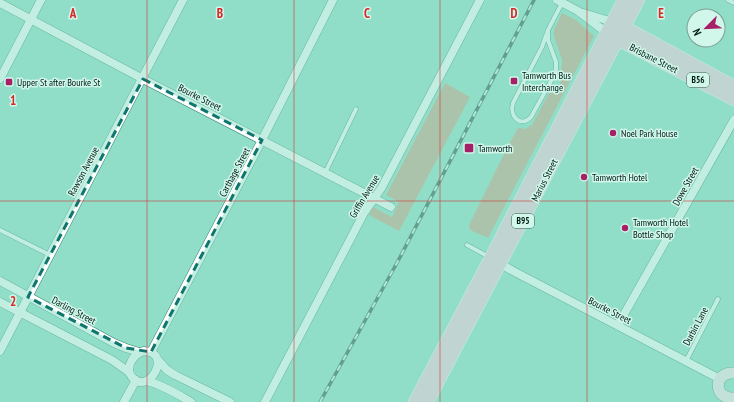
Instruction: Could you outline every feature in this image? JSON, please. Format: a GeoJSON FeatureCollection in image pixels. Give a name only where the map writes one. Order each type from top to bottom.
{"type":"FeatureCollection","features":[{"type":"Feature","properties":{"kind":"main road","name":"Marius Street"},"geometry":{"type":"LineString","coordinates":[[615,30],[624,0]]}},
{"type":"Feature","properties":{"kind":"main road","name":"Marius Street"},"geometry":{"type":"LineString","coordinates":[[428,402],[496,261],[615,30],[638,0]]}},
{"type":"Feature","properties":{"kind":"main road","name":"Brisbane Street"},"geometry":{"type":"LineString","coordinates":[[615,30],[734,87]]}},
{"type":"Feature","properties":{"kind":"main road","name":"Brisbane Street"},"geometry":{"type":"LineString","coordinates":[[615,30],[734,99]]}},
{"type":"Feature","properties":{"kind":"main road","name":"Marius Street"},"geometry":{"type":"LineString","coordinates":[[415,402],[496,261]]}},
{"type":"Feature","properties":{"kind":"main road"},"geometry":{"type":"LineString","coordinates":[[727,399],[719,390],[718,382],[729,372]]}},
{"type":"Feature","properties":{"kind":"street"},"geometry":{"type":"LineString","coordinates":[[0,79],[41,0]]}},
{"type":"Feature","properties":{"kind":"street","name":"Rawson Avenue"},"geometry":{"type":"LineString","coordinates":[[0,351],[183,0]]}},
{"type":"Feature","properties":{"kind":"street","name":"Carthage Street"},"geometry":{"type":"LineString","coordinates":[[151,352],[334,0]]}},
{"type":"Feature","properties":{"kind":"street","name":"Griffin Avenue"},"geometry":{"type":"LineString","coordinates":[[265,402],[364,213],[382,187],[480,0]]}},
{"type":"Feature","properties":{"kind":"street","name":"Brisbane Street"},"geometry":{"type":"LineString","coordinates":[[560,1],[578,12],[615,30]]}},
{"type":"Feature","properties":{"kind":"street","name":"Bourke Street"},"geometry":{"type":"LineString","coordinates":[[0,3],[391,207]]}},
{"type":"Feature","properties":{"kind":"street","name":"Brisbane Street"},"geometry":{"type":"LineString","coordinates":[[578,12],[615,30]]}},
{"type":"Feature","properties":{"kind":"street","name":"Dowe Street"},"geometry":{"type":"LineString","coordinates":[[618,325],[734,120]]}},
{"type":"Feature","properties":{"kind":"street","name":"Bourke Street"},"geometry":{"type":"LineString","coordinates":[[496,261],[686,361],[729,372]]}},
{"type":"Feature","properties":{"kind":"street","name":"Darling Street"},"geometry":{"type":"LineString","coordinates":[[0,281],[114,343],[140,352]]}},
{"type":"Feature","properties":{"kind":"street"},"geometry":{"type":"LineString","coordinates":[[0,302],[112,360],[140,382],[150,379],[156,373],[158,360]]}},
{"type":"Feature","properties":{"kind":"street"},"geometry":{"type":"LineString","coordinates":[[129,372],[132,360],[140,352],[151,352],[168,370],[175,375],[230,402]]}},
{"type":"Feature","properties":{"kind":"street"},"geometry":{"type":"LineString","coordinates":[[124,402],[136,380]]}},
{"type":"Feature","properties":{"kind":"street"},"geometry":{"type":"LineString","coordinates":[[146,381],[162,386],[191,402]]}},
{"type":"Feature","properties":{"kind":"lane"},"geometry":{"type":"LineString","coordinates":[[728,0],[734,4]]}},
{"type":"Feature","properties":{"kind":"lane"},"geometry":{"type":"LineString","coordinates":[[548,30],[548,40],[556,62],[556,72],[531,117],[526,120],[516,119],[512,113],[513,103],[542,47],[548,30],[560,1]]}},
{"type":"Feature","properties":{"kind":"lane"},"geometry":{"type":"LineString","coordinates":[[325,172],[356,109]]}},
{"type":"Feature","properties":{"kind":"lane"},"geometry":{"type":"LineString","coordinates":[[0,230],[50,256]]}},
{"type":"Feature","properties":{"kind":"lane"},"geometry":{"type":"LineString","coordinates":[[467,245],[496,261]]}},
{"type":"Feature","properties":{"kind":"lane","name":"Durbin Lane"},"geometry":{"type":"LineString","coordinates":[[686,361],[718,299]]}},
{"type":"Feature","properties":{"kind":"highlighted area"},"geometry":{"type":"Polygon","coordinates":[[[143,79],[262,140],[151,352],[126,348],[28,297],[143,79]]]}},
{"type":"Feature","properties":{"kind":"shaded area"},"geometry":{"type":"Polygon","coordinates":[[[562,13],[576,20],[594,36],[488,238],[470,230],[469,225],[518,128],[525,129],[532,125],[549,93],[560,85],[562,60],[554,36],[554,30],[562,13]]]}},
{"type":"Feature","properties":{"kind":"shaded area"},"geometry":{"type":"Polygon","coordinates":[[[445,83],[470,97],[399,231],[369,215],[373,207],[392,217],[399,202],[386,195],[445,83]]]}},
{"type":"Feature","properties":{"kind":"railway"},"geometry":{"type":"LineString","coordinates":[[320,402],[398,261],[534,0]]}},
{"type":"Feature","properties":{"kind":"place","name":"Tamworth Bus Interchange"},"geometry":{"type":"Point","coordinates":[514,81]}},
{"type":"Feature","properties":{"kind":"place","name":"Upper St after Bourke St"},"geometry":{"type":"Point","coordinates":[9,82]}},
{"type":"Feature","properties":{"kind":"place","name":"Noel Park House"},"geometry":{"type":"Point","coordinates":[613,133]}},
{"type":"Feature","properties":{"kind":"place","name":"Tamworth"},"geometry":{"type":"Point","coordinates":[469,148]}},
{"type":"Feature","properties":{"kind":"place","name":"Tamworth Hotel"},"geometry":{"type":"Point","coordinates":[584,177]}},
{"type":"Feature","properties":{"kind":"place","name":"Tamworth Hotel Bottle Shop"},"geometry":{"type":"Point","coordinates":[625,228]}}]}
